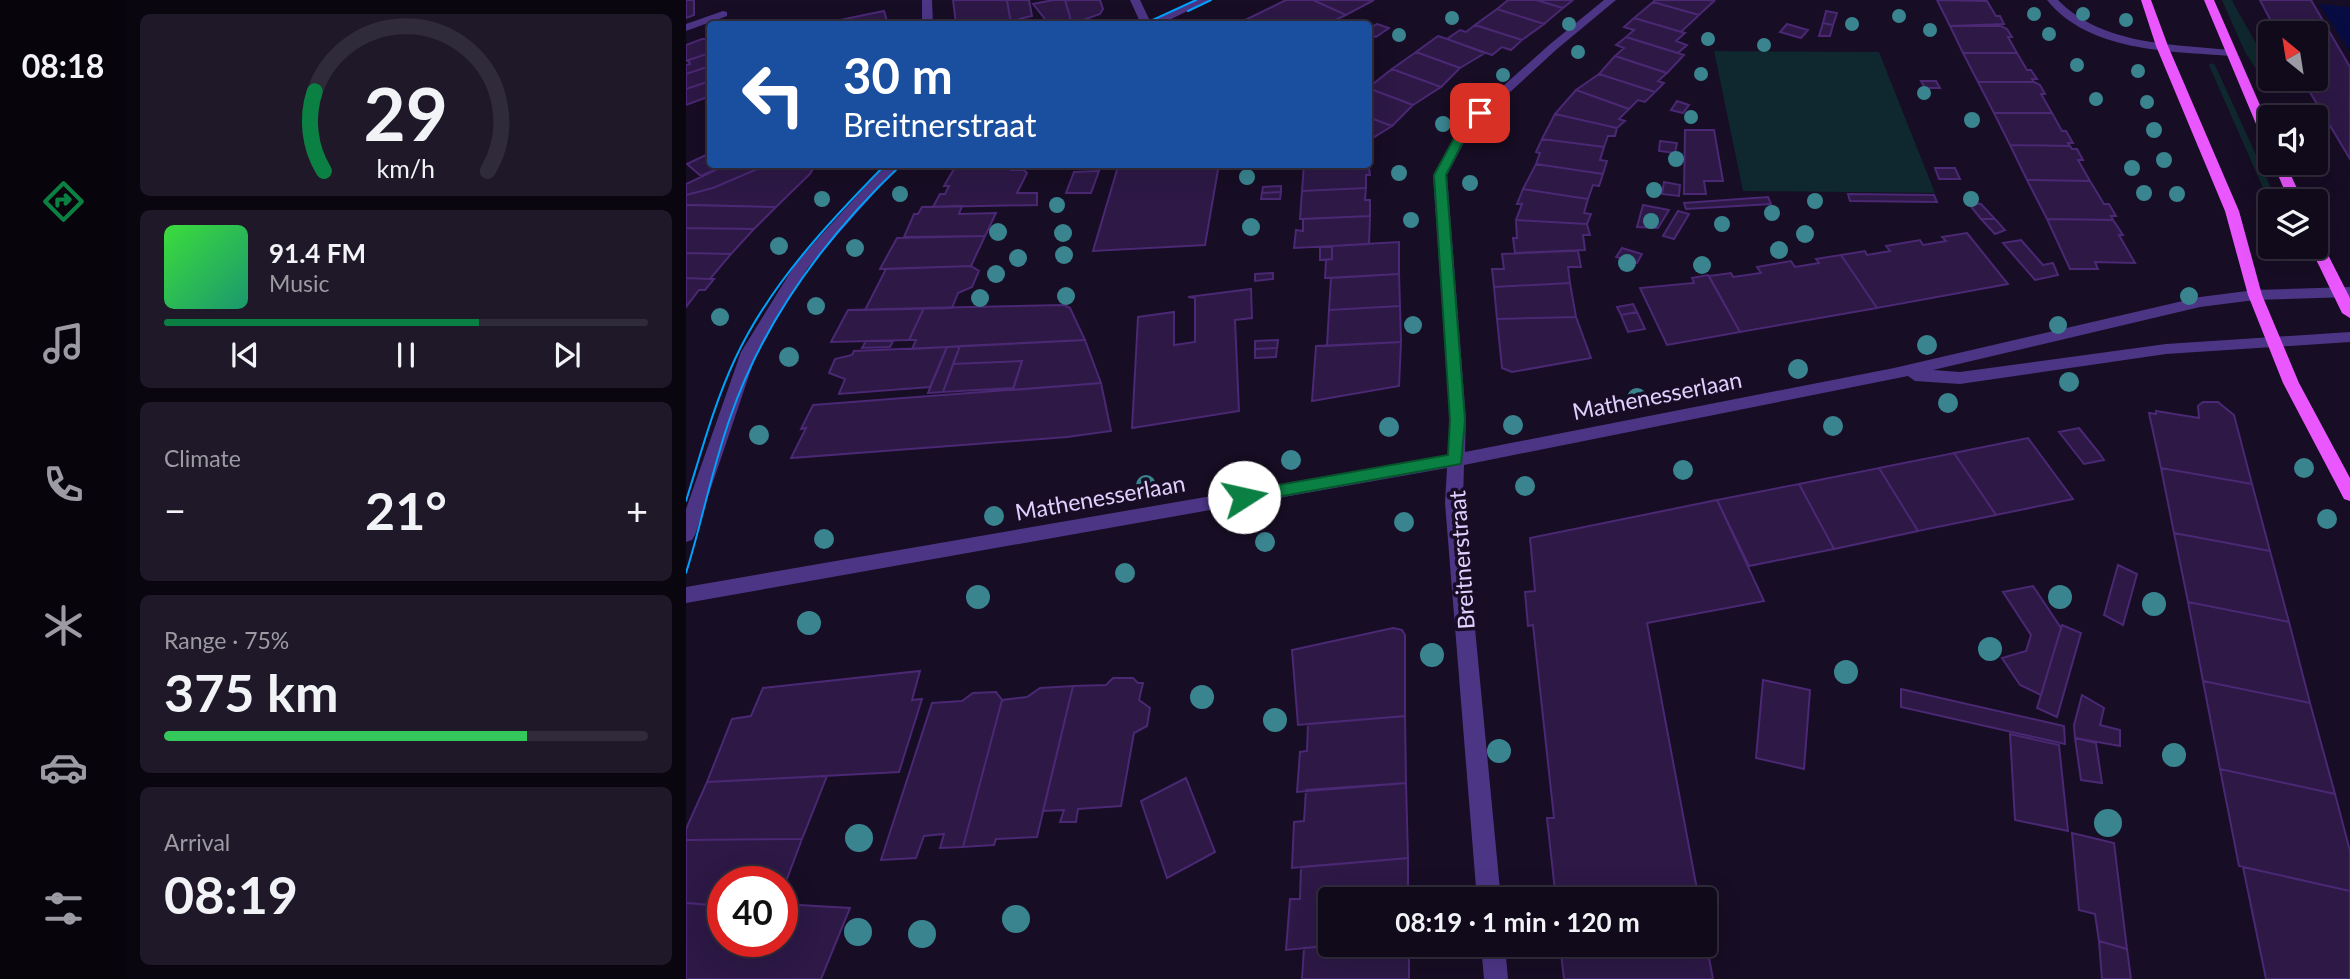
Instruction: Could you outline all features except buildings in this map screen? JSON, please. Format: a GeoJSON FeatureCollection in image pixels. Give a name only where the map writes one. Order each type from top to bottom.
{"type":"FeatureCollection","features":[{"type":"Feature","properties":{"kind":"main road"},"geometry":{"type":"LineString","coordinates":[[2146,0],[2162,46],[2232,211],[2255,295],[2277,343],[2291,383],[2350,494]]}},
{"type":"Feature","properties":{"kind":"main road"},"geometry":{"type":"LineString","coordinates":[[2209,0],[2258,116]]}},
{"type":"Feature","properties":{"kind":"main road"},"geometry":{"type":"LineString","coordinates":[[2325,259],[2346,292],[2350,313]]}},
{"type":"Feature","properties":{"kind":"street"},"geometry":{"type":"LineString","coordinates":[[722,0],[723,14],[729,21]]}},
{"type":"Feature","properties":{"kind":"street"},"geometry":{"type":"LineString","coordinates":[[928,0],[928,21]]}},
{"type":"Feature","properties":{"kind":"street"},"geometry":{"type":"LineString","coordinates":[[1135,0],[1145,21]]}},
{"type":"Feature","properties":{"kind":"street"},"geometry":{"type":"LineString","coordinates":[[1160,21],[1205,0]]}},
{"type":"Feature","properties":{"kind":"street","name":"Breitnerstraat"},"geometry":{"type":"LineString","coordinates":[[1488,887],[1454,503],[1458,420],[1440,175],[1467,125],[1553,47],[1611,0]]}},
{"type":"Feature","properties":{"kind":"street"},"geometry":{"type":"LineString","coordinates":[[2052,0],[2059,10],[2091,29],[2113,36],[2162,46],[2230,52]]}},
{"type":"Feature","properties":{"kind":"street"},"geometry":{"type":"LineString","coordinates":[[686,29],[723,14]]}},
{"type":"Feature","properties":{"kind":"street"},"geometry":{"type":"LineString","coordinates":[[686,535],[748,352],[802,266],[833,228],[890,168]]}},
{"type":"Feature","properties":{"kind":"street","name":"Mathenesserlaan"},"geometry":{"type":"LineString","coordinates":[[686,595],[1456,460],[1894,374],[2200,302],[2255,295],[2346,292]]}},
{"type":"Feature","properties":{"kind":"street","name":"Mathenesserlaan"},"geometry":{"type":"LineString","coordinates":[[1894,374],[1960,378],[2166,349],[2350,337]]}},
{"type":"Feature","properties":{"kind":"street"},"geometry":{"type":"LineString","coordinates":[[1494,957],[1496,979]]}},
{"type":"Feature","properties":{"kind":"shaded area"},"geometry":{"type":"Polygon","coordinates":[[[2222,0],[2232,0],[2258,47],[2258,72],[2245,52],[2222,0]]]}},
{"type":"Feature","properties":{"kind":"shaded area"},"geometry":{"type":"Polygon","coordinates":[[[2319,4],[2350,7],[2350,52],[2319,4]]]}},
{"type":"Feature","properties":{"kind":"shaded area"},"geometry":{"type":"Polygon","coordinates":[[[1714,51],[1879,52],[1935,193],[1743,191],[1714,51]]]}},
{"type":"Feature","properties":{"kind":"shaded area"},"geometry":{"type":"Polygon","coordinates":[[[2209,65],[2215,65],[2258,159],[2258,175],[2265,175],[2272,189],[2263,189],[2209,65]]]}},
{"type":"Feature","properties":{"kind":"tram line"},"geometry":{"type":"LineString","coordinates":[[1150,21],[1196,0]]}},
{"type":"Feature","properties":{"kind":"tram line"},"geometry":{"type":"LineString","coordinates":[[1188,11],[1211,0]]}},
{"type":"Feature","properties":{"kind":"tram line"},"geometry":{"type":"LineString","coordinates":[[686,501],[721,393],[749,331],[802,255],[882,168]]}},
{"type":"Feature","properties":{"kind":"tram line"},"geometry":{"type":"LineString","coordinates":[[686,573],[730,418],[761,347],[779,313],[823,250],[898,168]]}},
{"type":"Feature","properties":{"kind":"route"},"geometry":{"type":"LineString","coordinates":[[1244,497],[1456,460],[1458,420],[1440,175],[1467,125],[1480,113]]}}]}
